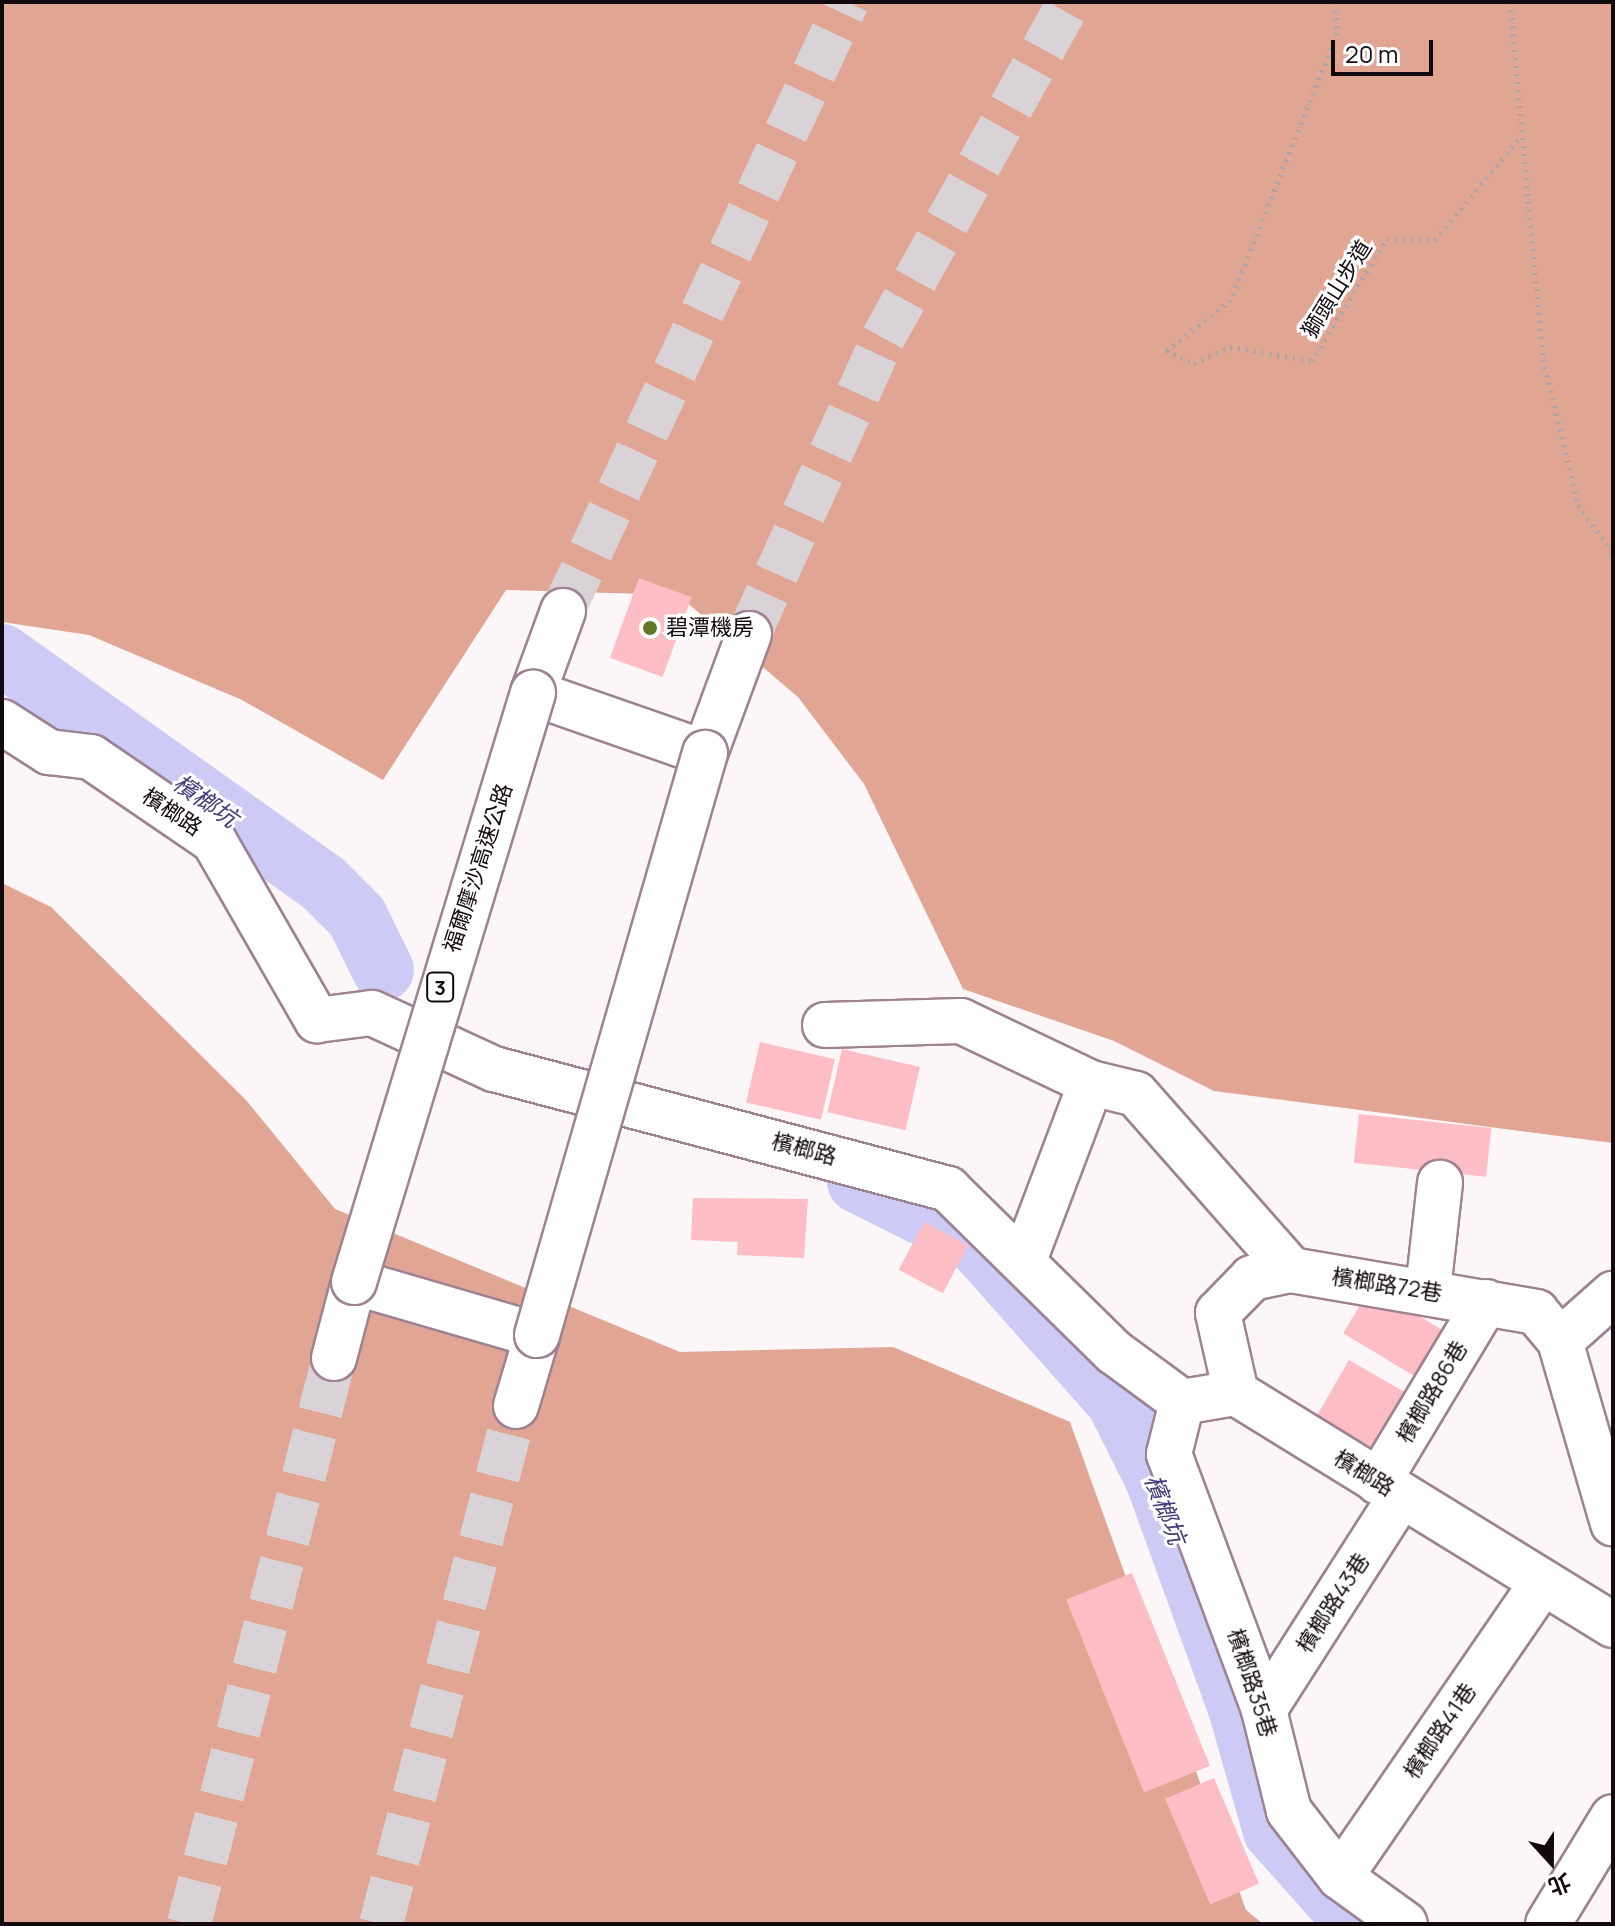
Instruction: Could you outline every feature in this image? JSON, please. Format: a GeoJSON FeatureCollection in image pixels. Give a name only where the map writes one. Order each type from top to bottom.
{"type":"FeatureCollection","features":[{"type":"Feature","properties":{"kind":"main road","name":"福爾摩沙高速公路"},"geometry":{"type":"LineString","coordinates":[[334,1358],[354,1282],[533,693],[563,611]]}},
{"type":"Feature","properties":{"kind":"main road"},"geometry":{"type":"LineString","coordinates":[[516,1406],[705,753],[749,634]]}},
{"type":"Feature","properties":{"kind":"main road"},"geometry":{"type":"LineString","coordinates":[[533,693],[705,753]]}},
{"type":"Feature","properties":{"kind":"main road","name":"檳榔路"},"geometry":{"type":"LineString","coordinates":[[2,722],[49,752],[91,757],[214,841],[317,1020],[372,1013],[494,1069],[948,1189],[1025,1258],[1114,1352],[1182,1402]]}},
{"type":"Feature","properties":{"kind":"main road"},"geometry":{"type":"LineString","coordinates":[[825,1025],[961,1021],[1091,1083],[1136,1094],[1291,1270],[1252,1278],[1218,1313],[1236,1393],[1182,1402]]}},
{"type":"Feature","properties":{"kind":"main road"},"geometry":{"type":"LineString","coordinates":[[1025,1258],[1091,1083]]}},
{"type":"Feature","properties":{"kind":"main road"},"geometry":{"type":"LineString","coordinates":[[1428,1290],[1440,1183]]}},
{"type":"Feature","properties":{"kind":"main road","name":"檳榔路72巷"},"geometry":{"type":"LineString","coordinates":[[1291,1270],[1428,1290],[1536,1312],[1560,1341],[1613,1523]]}},
{"type":"Feature","properties":{"kind":"main road"},"geometry":{"type":"LineString","coordinates":[[354,1282],[537,1335]]}},
{"type":"Feature","properties":{"kind":"main road"},"geometry":{"type":"LineString","coordinates":[[1560,1341],[1613,1294]]}},
{"type":"Feature","properties":{"kind":"main road","name":"檳榔路86巷"},"geometry":{"type":"LineString","coordinates":[[1390,1489],[1486,1302]]}},
{"type":"Feature","properties":{"kind":"main road","name":"檳榔路"},"geometry":{"type":"LineString","coordinates":[[1236,1393],[1541,1585],[1613,1625]]}},
{"type":"Feature","properties":{"kind":"main road","name":"檳榔路35巷"},"geometry":{"type":"LineString","coordinates":[[1182,1402],[1169,1454],[1264,1710],[1289,1811],[1340,1877],[1405,1924]]}},
{"type":"Feature","properties":{"kind":"main road","name":"檳榔路43巷"},"geometry":{"type":"LineString","coordinates":[[1264,1710],[1390,1489]]}},
{"type":"Feature","properties":{"kind":"main road","name":"檳榔路41巷"},"geometry":{"type":"LineString","coordinates":[[1340,1877],[1541,1585]]}},
{"type":"Feature","properties":{"kind":"main road"},"geometry":{"type":"LineString","coordinates":[[1548,1924],[1613,1817]]}},
{"type":"Feature","properties":{"kind":"path","name":"獅頭山步道"},"geometry":{"type":"LineString","coordinates":[[1334,2],[1337,33],[1231,300],[1166,351],[1194,363],[1230,347],[1312,361],[1387,239],[1435,240],[1518,140]]}},
{"type":"Feature","properties":{"kind":"path"},"geometry":{"type":"LineString","coordinates":[[1510,2],[1518,140],[1543,359],[1578,505],[1613,553]]}},
{"type":"Feature","properties":{"kind":"shaded area"},"geometry":{"type":"Polygon","coordinates":[[[2,2],[1613,2],[1613,1143],[1214,1091],[1114,1041],[963,989],[864,784],[798,697],[678,595],[506,590],[383,780],[242,700],[89,635],[2,622],[2,2]]]}},
{"type":"Feature","properties":{"kind":"shaded area"},"geometry":{"type":"Polygon","coordinates":[[[2,883],[51,907],[246,1100],[335,1209],[680,1352],[893,1347],[1070,1422],[1246,1910],[1263,1924],[2,1924],[2,883]]]}},
{"type":"Feature","properties":{"kind":"building","name":"碧潭機房"},"geometry":{"type":"Polygon","coordinates":[[[639,578],[692,597],[663,677],[610,658],[639,578]]]}},
{"type":"Feature","properties":{"kind":"building"},"geometry":{"type":"Polygon","coordinates":[[[760,1042],[835,1059],[821,1120],[746,1102],[760,1042]]]}},
{"type":"Feature","properties":{"kind":"building"},"geometry":{"type":"Polygon","coordinates":[[[842,1049],[920,1067],[905,1130],[827,1112],[842,1049]]]}},
{"type":"Feature","properties":{"kind":"building"},"geometry":{"type":"Polygon","coordinates":[[[1359,1114],[1491,1128],[1486,1177],[1354,1163],[1359,1114]]]}},
{"type":"Feature","properties":{"kind":"building"},"geometry":{"type":"Polygon","coordinates":[[[693,1198],[808,1199],[804,1258],[737,1255],[738,1242],[691,1240],[693,1198]]]}},
{"type":"Feature","properties":{"kind":"building"},"geometry":{"type":"Polygon","coordinates":[[[924,1222],[968,1245],[943,1293],[899,1270],[924,1222]]]}},
{"type":"Feature","properties":{"kind":"building"},"geometry":{"type":"Polygon","coordinates":[[[1371,1287],[1452,1335],[1424,1382],[1343,1333],[1371,1287]]]}},
{"type":"Feature","properties":{"kind":"building"},"geometry":{"type":"Polygon","coordinates":[[[1349,1360],[1417,1400],[1385,1455],[1317,1415],[1349,1360]]]}},
{"type":"Feature","properties":{"kind":"building"},"geometry":{"type":"Polygon","coordinates":[[[1132,1573],[1210,1766],[1144,1792],[1066,1600],[1132,1573]]]}},
{"type":"Feature","properties":{"kind":"building"},"geometry":{"type":"Polygon","coordinates":[[[1214,1778],[1259,1884],[1210,1905],[1165,1799],[1214,1778]]]}},
{"type":"Feature","properties":{"kind":"waterway","name":"檳榔坑"},"geometry":{"type":"LineString","coordinates":[[2,655],[323,883],[357,917],[383,970]]}},
{"type":"Feature","properties":{"kind":"waterway","name":"檳榔坑"},"geometry":{"type":"LineString","coordinates":[[858,1182],[974,1240],[1117,1401],[1156,1479],[1239,1708],[1274,1831],[1357,1924]]}},
{"type":"Feature","properties":{"kind":"tunnel"},"geometry":{"type":"LineString","coordinates":[[563,611],[847,2]]}},
{"type":"Feature","properties":{"kind":"tunnel"},"geometry":{"type":"LineString","coordinates":[[749,634],[883,338],[1069,2]]}},
{"type":"Feature","properties":{"kind":"tunnel"},"geometry":{"type":"LineString","coordinates":[[189,1924],[334,1358]]}},
{"type":"Feature","properties":{"kind":"tunnel"},"geometry":{"type":"LineString","coordinates":[[381,1924],[516,1406]]}},
{"type":"Feature","properties":{"kind":"place","name":"碧潭機房"},"geometry":{"type":"Point","coordinates":[650,628]}}]}
